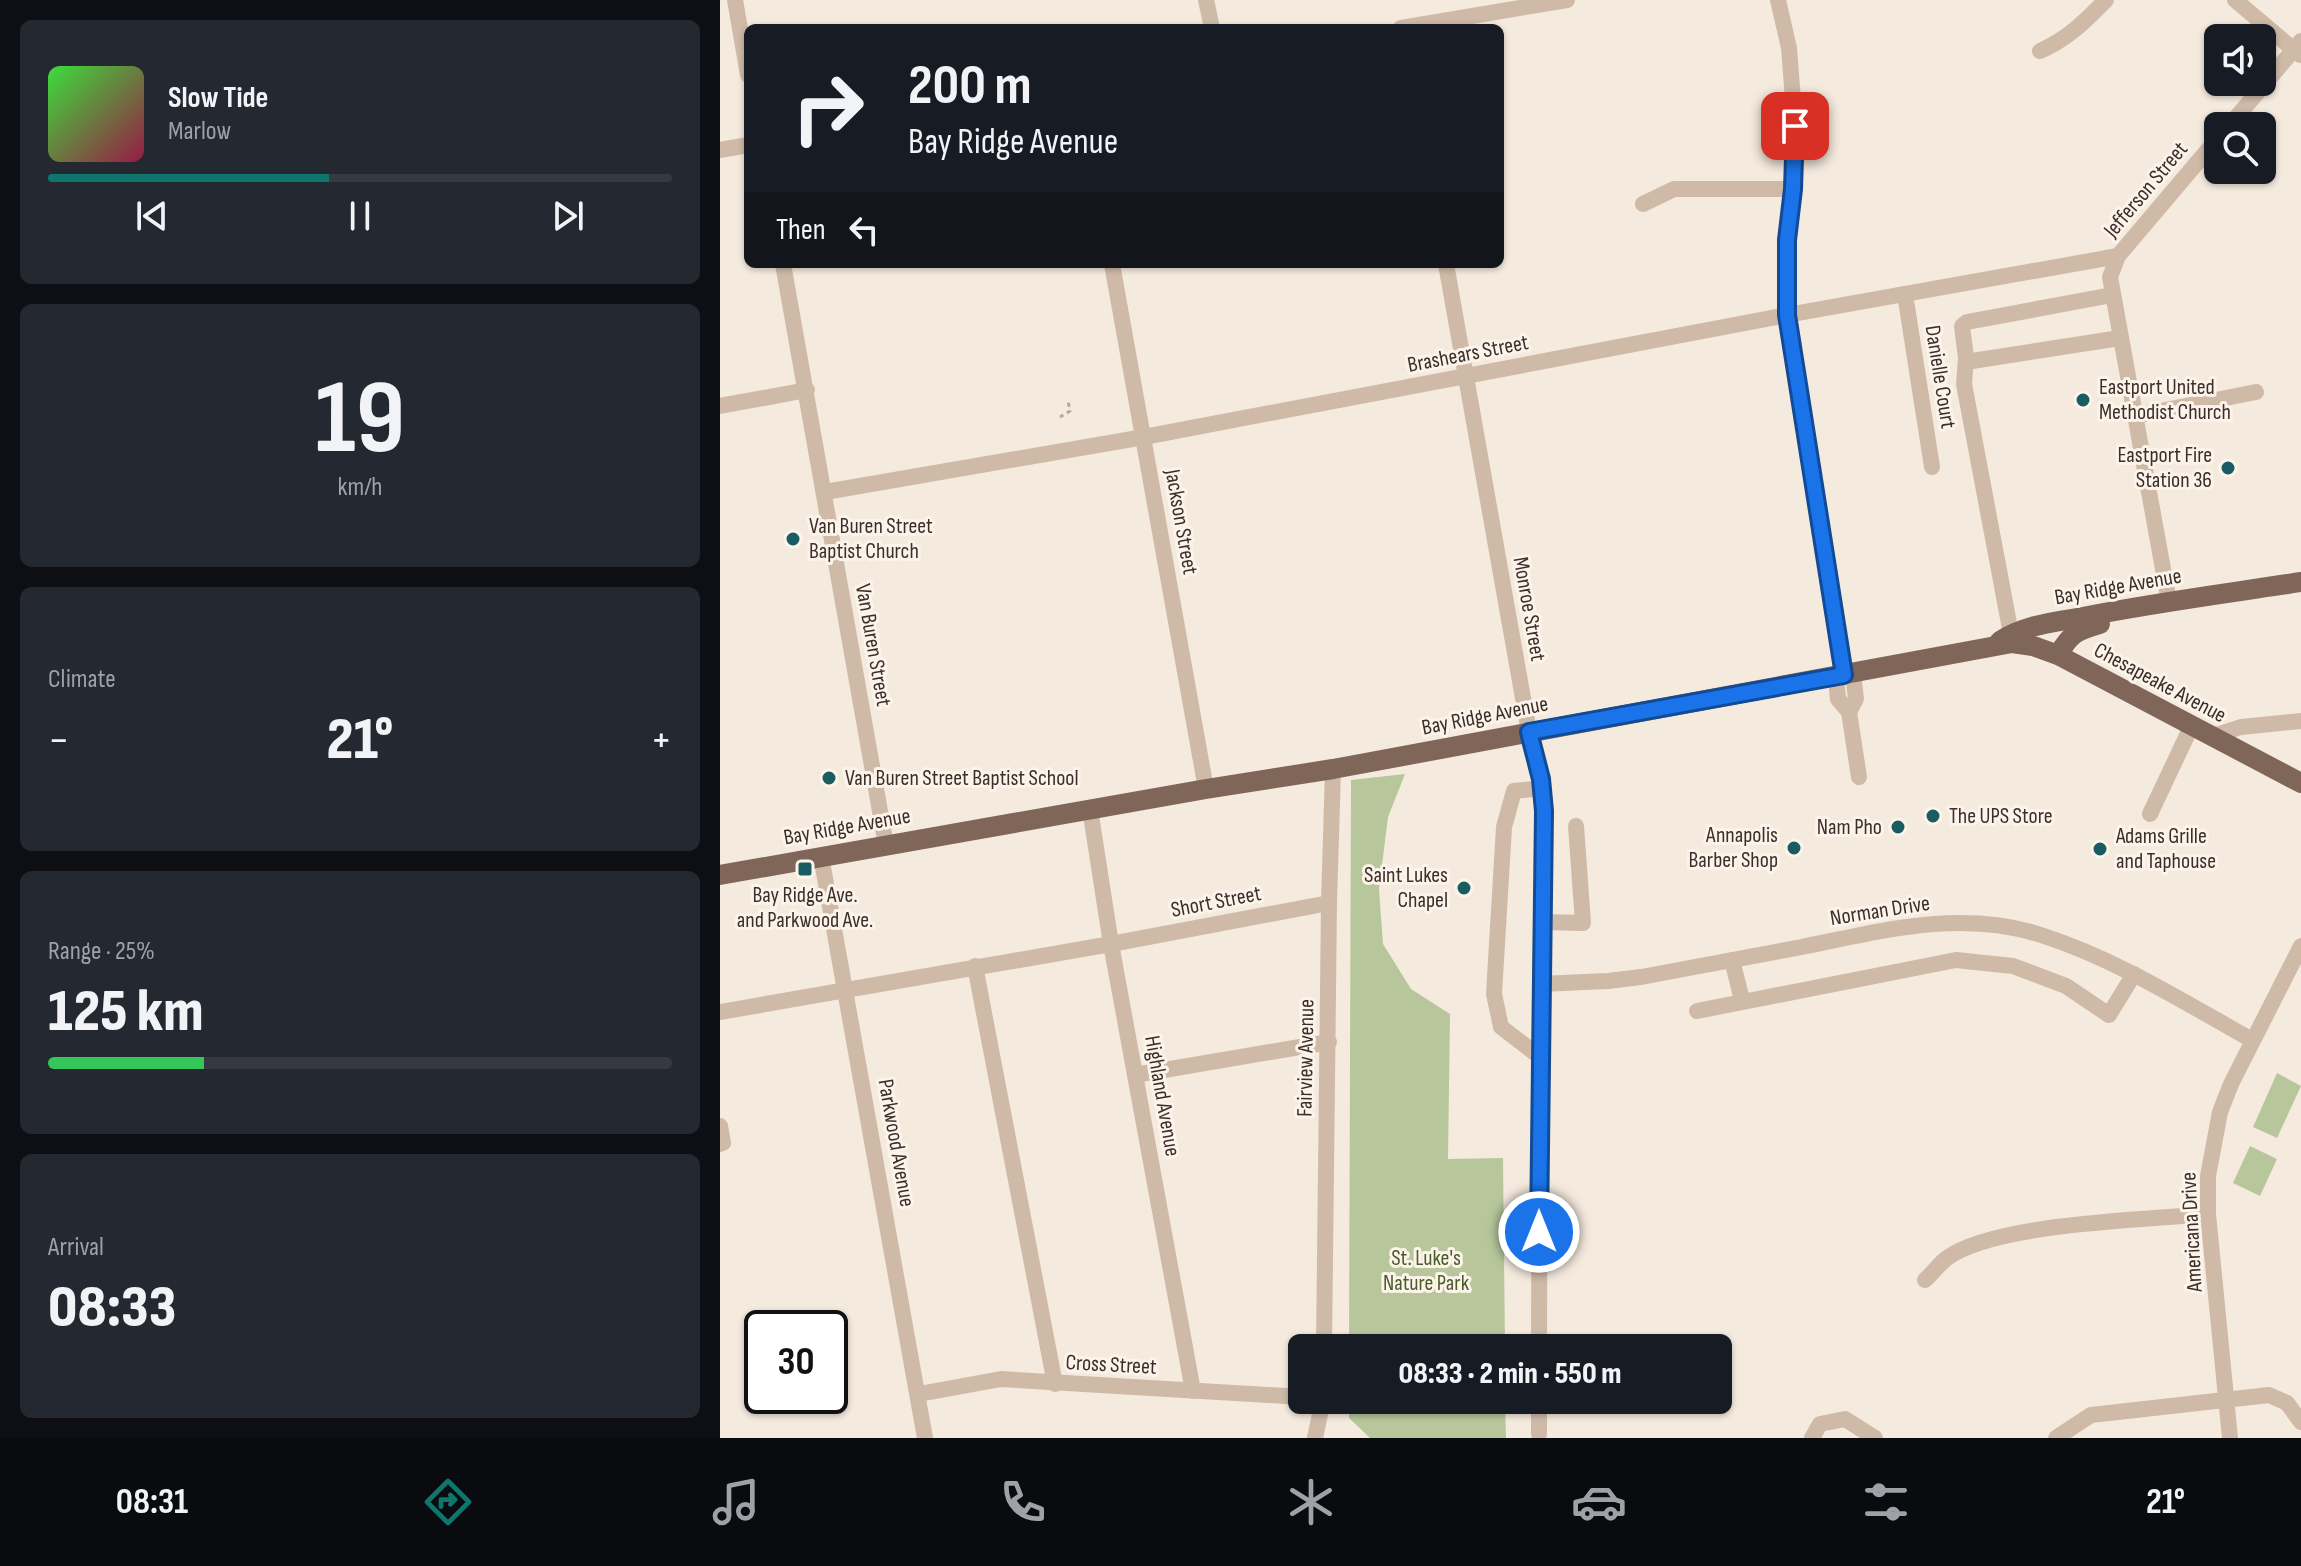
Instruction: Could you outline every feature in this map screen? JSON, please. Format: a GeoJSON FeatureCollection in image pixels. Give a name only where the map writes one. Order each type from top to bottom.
{"type":"FeatureCollection","features":[{"type":"Feature","properties":{"kind":"main road","name":"Bay Ridge Avenue"},"geometry":{"type":"LineString","coordinates":[[720,875],[1333,769],[1844,675],[1992,647],[2011,634],[2034,626],[2301,582]]}},
{"type":"Feature","properties":{"kind":"main road"},"geometry":{"type":"LineString","coordinates":[[2058,655],[2069,637],[2076,632],[2109,622],[2123,609]]}},
{"type":"Feature","properties":{"kind":"main road","name":"Chesapeake Avenue"},"geometry":{"type":"LineString","coordinates":[[1992,647],[2012,643],[2058,655],[2301,783]]}},
{"type":"Feature","properties":{"kind":"street"},"geometry":{"type":"LineString","coordinates":[[735,0],[744,52]]}},
{"type":"Feature","properties":{"kind":"street"},"geometry":{"type":"LineString","coordinates":[[1206,0],[1211,24]]}},
{"type":"Feature","properties":{"kind":"street"},"geometry":{"type":"LineString","coordinates":[[1426,24],[1567,0]]}},
{"type":"Feature","properties":{"kind":"street"},"geometry":{"type":"LineString","coordinates":[[1778,0],[1794,85],[1787,315],[1844,675],[1856,699],[1849,712],[1859,777]]}},
{"type":"Feature","properties":{"kind":"street"},"geometry":{"type":"LineString","coordinates":[[2040,51],[2060,42],[2079,28],[2106,0]]}},
{"type":"Feature","properties":{"kind":"street"},"geometry":{"type":"LineString","coordinates":[[2235,0],[2298,49],[2242,112]]}},
{"type":"Feature","properties":{"kind":"street"},"geometry":{"type":"LineString","coordinates":[[720,150],[744,146]]}},
{"type":"Feature","properties":{"kind":"street","name":"Jefferson Street"},"geometry":{"type":"LineString","coordinates":[[2169,602],[2110,277],[2118,256],[2204,155]]}},
{"type":"Feature","properties":{"kind":"street"},"geometry":{"type":"LineString","coordinates":[[1643,204],[1674,189],[1793,189]]}},
{"type":"Feature","properties":{"kind":"street","name":"Brashears Street"},"geometry":{"type":"LineString","coordinates":[[825,492],[1144,437],[1787,315],[2118,256]]}},
{"type":"Feature","properties":{"kind":"street","name":"Van Buren Street"},"geometry":{"type":"LineString","coordinates":[[784,268],[886,845]]}},
{"type":"Feature","properties":{"kind":"street","name":"Jackson Street"},"geometry":{"type":"LineString","coordinates":[[1113,268],[1206,789]]}},
{"type":"Feature","properties":{"kind":"street","name":"Monroe Street"},"geometry":{"type":"LineString","coordinates":[[1447,268],[1544,811],[1539,1334]]}},
{"type":"Feature","properties":{"kind":"street","name":"Danielle Court"},"geometry":{"type":"LineString","coordinates":[[1905,294],[1932,467]]}},
{"type":"Feature","properties":{"kind":"street"},"geometry":{"type":"LineString","coordinates":[[2011,634],[1964,384],[1966,358],[1962,326],[1967,322],[2112,295]]}},
{"type":"Feature","properties":{"kind":"street"},"geometry":{"type":"LineString","coordinates":[[1966,358],[1972,361],[2120,338]]}},
{"type":"Feature","properties":{"kind":"street"},"geometry":{"type":"LineString","coordinates":[[720,406],[807,390]]}},
{"type":"Feature","properties":{"kind":"street"},"geometry":{"type":"LineString","coordinates":[[2135,416],[2256,392]]}},
{"type":"Feature","properties":{"kind":"street"},"geometry":{"type":"LineString","coordinates":[[2210,737],[2241,727],[2301,721]]}},
{"type":"Feature","properties":{"kind":"street"},"geometry":{"type":"LineString","coordinates":[[2150,814],[2191,727]]}},
{"type":"Feature","properties":{"kind":"street","name":"Fairview Avenue"},"geometry":{"type":"LineString","coordinates":[[1324,1334],[1333,769]]}},
{"type":"Feature","properties":{"kind":"street"},"geometry":{"type":"LineString","coordinates":[[1540,1057],[1501,1027],[1494,994],[1504,827],[1514,791],[1542,788]]}},
{"type":"Feature","properties":{"kind":"street","name":"Highland Avenue"},"geometry":{"type":"LineString","coordinates":[[1090,809],[1111,944],[1193,1391]]}},
{"type":"Feature","properties":{"kind":"street"},"geometry":{"type":"LineString","coordinates":[[1541,922],[1583,923],[1576,826]]}},
{"type":"Feature","properties":{"kind":"street","name":"Parkwood Avenue"},"geometry":{"type":"LineString","coordinates":[[821,856],[925,1438]]}},
{"type":"Feature","properties":{"kind":"street","name":"Short Street"},"geometry":{"type":"LineString","coordinates":[[720,1012],[1329,903]]}},
{"type":"Feature","properties":{"kind":"street","name":"Norman Drive"},"geometry":{"type":"LineString","coordinates":[[1540,984],[1608,981],[1912,925],[1957,923],[2007,927],[2039,934],[2134,974],[2252,1040]]}},
{"type":"Feature","properties":{"kind":"street","name":"Americana Drive"},"geometry":{"type":"LineString","coordinates":[[2230,1438],[2208,1214],[2208,1176],[2220,1112],[2252,1040],[2301,946]]}},
{"type":"Feature","properties":{"kind":"street"},"geometry":{"type":"LineString","coordinates":[[1732,960],[1742,1000]]}},
{"type":"Feature","properties":{"kind":"street"},"geometry":{"type":"LineString","coordinates":[[1697,1011],[1956,960],[2013,966],[2066,986],[2109,1015],[2134,974]]}},
{"type":"Feature","properties":{"kind":"street"},"geometry":{"type":"LineString","coordinates":[[975,966],[1055,1384]]}},
{"type":"Feature","properties":{"kind":"street"},"geometry":{"type":"LineString","coordinates":[[1135,1075],[1329,1042]]}},
{"type":"Feature","properties":{"kind":"street"},"geometry":{"type":"LineString","coordinates":[[1925,1280],[1948,1257],[1982,1242],[2044,1229],[2208,1214]]}},
{"type":"Feature","properties":{"kind":"street","name":"Cross Street"},"geometry":{"type":"LineString","coordinates":[[919,1394],[1001,1379],[1288,1396]]}},
{"type":"Feature","properties":{"kind":"street"},"geometry":{"type":"LineString","coordinates":[[2056,1438],[2091,1415],[2269,1395],[2287,1403],[2301,1422]]}},
{"type":"Feature","properties":{"kind":"street"},"geometry":{"type":"LineString","coordinates":[[1315,1438],[1320,1414]]}},
{"type":"Feature","properties":{"kind":"street"},"geometry":{"type":"LineString","coordinates":[[1539,1414],[1539,1434]]}},
{"type":"Feature","properties":{"kind":"street"},"geometry":{"type":"LineString","coordinates":[[1812,1438],[1820,1424],[1845,1419],[1875,1438]]}},
{"type":"Feature","properties":{"kind":"path"},"geometry":{"type":"LineString","coordinates":[[1060,417],[1070,411],[1068,401]]}},
{"type":"Feature","properties":{"kind":"green space","name":"St. Luke's Nature Park"},"geometry":{"type":"Polygon","coordinates":[[[1405,774],[1388,817],[1379,889],[1383,944],[1411,989],[1450,1014],[1448,1159],[1503,1158],[1505,1334],[1349,1334],[1351,780],[1405,774]]]}},
{"type":"Feature","properties":{"kind":"green space"},"geometry":{"type":"Polygon","coordinates":[[[2277,1073],[2301,1086],[2277,1138],[2253,1127],[2277,1073]]]}},
{"type":"Feature","properties":{"kind":"green space"},"geometry":{"type":"Polygon","coordinates":[[[2250,1146],[2277,1159],[2260,1196],[2233,1183],[2250,1146]]]}},
{"type":"Feature","properties":{"kind":"green space"},"geometry":{"type":"Polygon","coordinates":[[[1349,1414],[1505,1414],[1506,1438],[1370,1438],[1349,1418],[1349,1414]]]}},
{"type":"Feature","properties":{"kind":"place","name":"Eastport United Methodist Church"},"geometry":{"type":"Point","coordinates":[2083,400]}},
{"type":"Feature","properties":{"kind":"place","name":"Eastport Fire Station 36"},"geometry":{"type":"Point","coordinates":[2228,468]}},
{"type":"Feature","properties":{"kind":"place","name":"Van Buren Street Baptist Church"},"geometry":{"type":"Point","coordinates":[793,539]}},
{"type":"Feature","properties":{"kind":"place","name":"Van Buren Street Baptist School"},"geometry":{"type":"Point","coordinates":[829,778]}},
{"type":"Feature","properties":{"kind":"place","name":"The UPS Store"},"geometry":{"type":"Point","coordinates":[1933,816]}},
{"type":"Feature","properties":{"kind":"place","name":"Nam Pho"},"geometry":{"type":"Point","coordinates":[1898,827]}},
{"type":"Feature","properties":{"kind":"place","name":"Annapolis Barber Shop"},"geometry":{"type":"Point","coordinates":[1794,848]}},
{"type":"Feature","properties":{"kind":"place","name":"Adams Grille and Taphouse"},"geometry":{"type":"Point","coordinates":[2100,849]}},
{"type":"Feature","properties":{"kind":"place","name":"Bay Ridge Ave. and Parkwood Ave."},"geometry":{"type":"Point","coordinates":[805,869]}},
{"type":"Feature","properties":{"kind":"place","name":"Saint Lukes Chapel"},"geometry":{"type":"Point","coordinates":[1464,888]}},
{"type":"Feature","properties":{"kind":"route"},"geometry":{"type":"LineString","coordinates":[[1539,1232],[1544,811],[1541,779],[1529,732],[1844,675],[1787,315],[1785,283],[1795,126]]}}]}
